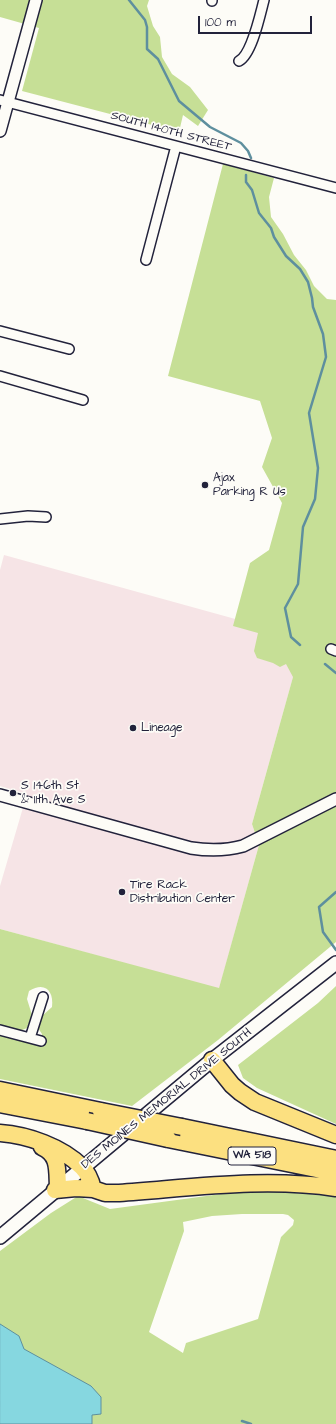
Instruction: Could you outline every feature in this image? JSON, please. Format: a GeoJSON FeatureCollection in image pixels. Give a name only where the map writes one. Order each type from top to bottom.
{"type":"FeatureCollection","features":[{"type":"Feature","properties":{"kind":"highway"},"geometry":{"type":"LineString","coordinates":[[212,1060],[236,1088],[255,1102],[336,1136]]}},
{"type":"Feature","properties":{"kind":"highway","name":"WA 518"},"geometry":{"type":"LineString","coordinates":[[0,1090],[336,1159]]}},
{"type":"Feature","properties":{"kind":"highway","name":"WA 518"},"geometry":{"type":"LineString","coordinates":[[0,1104],[336,1173]]}},
{"type":"Feature","properties":{"kind":"highway"},"geometry":{"type":"LineString","coordinates":[[0,1134],[21,1136],[41,1142],[74,1160],[83,1168],[90,1179],[93,1189]]}},
{"type":"Feature","properties":{"kind":"highway"},"geometry":{"type":"LineString","coordinates":[[0,1134],[46,1149],[57,1164],[56,1189],[93,1189],[105,1193],[119,1193],[268,1183],[294,1183],[336,1188]]}},
{"type":"Feature","properties":{"kind":"main road","name":"DES MOINES MEMORIAL DRIVE SOUTH"},"geometry":{"type":"LineString","coordinates":[[0,1237],[212,1060],[336,963]]}},
{"type":"Feature","properties":{"kind":"street"},"geometry":{"type":"LineString","coordinates":[[0,131],[4,101],[36,0]]}},
{"type":"Feature","properties":{"kind":"street"},"geometry":{"type":"LineString","coordinates":[[239,61],[244,56],[251,44],[264,0]]}},
{"type":"Feature","properties":{"kind":"street","name":"SOUTH 140TH STREET"},"geometry":{"type":"LineString","coordinates":[[4,101],[336,188]]}},
{"type":"Feature","properties":{"kind":"street"},"geometry":{"type":"LineString","coordinates":[[146,260],[176,146]]}},
{"type":"Feature","properties":{"kind":"street"},"geometry":{"type":"LineString","coordinates":[[0,331],[69,349]]}},
{"type":"Feature","properties":{"kind":"street"},"geometry":{"type":"LineString","coordinates":[[0,376],[83,400]]}},
{"type":"Feature","properties":{"kind":"street"},"geometry":{"type":"LineString","coordinates":[[0,519],[28,516],[46,517]]}},
{"type":"Feature","properties":{"kind":"street"},"geometry":{"type":"LineString","coordinates":[[0,795],[191,848],[208,851],[230,850],[243,846],[336,799]]}},
{"type":"Feature","properties":{"kind":"street"},"geometry":{"type":"LineString","coordinates":[[30,1038],[43,997]]}},
{"type":"Feature","properties":{"kind":"street"},"geometry":{"type":"LineString","coordinates":[[0,1030],[41,1041]]}},
{"type":"Feature","properties":{"kind":"shaded area"},"geometry":{"type":"Polygon","coordinates":[[[4,555],[304,638],[252,824],[259,845],[219,989],[0,929],[0,886],[27,794],[0,786],[0,570],[4,555]]]}},
{"type":"Feature","properties":{"kind":"green space"},"geometry":{"type":"Polygon","coordinates":[[[0,0],[149,0],[147,6],[153,26],[160,37],[162,57],[172,74],[190,87],[208,110],[198,126],[183,115],[179,132],[22,91],[39,28],[0,17],[0,0]]]}},
{"type":"Feature","properties":{"kind":"green space"},"geometry":{"type":"Polygon","coordinates":[[[223,164],[274,178],[269,197],[271,217],[283,234],[294,255],[306,270],[314,286],[327,299],[336,300],[336,942],[218,1040],[132,1106],[0,1079],[0,1034],[40,1045],[42,1034],[38,1028],[42,1016],[52,1007],[52,996],[44,987],[35,988],[29,991],[27,999],[32,1015],[27,1028],[20,1031],[0,1025],[0,929],[219,988],[259,845],[252,824],[293,677],[286,664],[280,667],[257,658],[254,651],[258,633],[233,626],[250,563],[269,550],[282,503],[262,467],[272,438],[260,401],[168,376],[223,164]]]}},
{"type":"Feature","properties":{"kind":"green space"},"geometry":{"type":"Polygon","coordinates":[[[336,986],[336,1124],[257,1088],[243,1078],[238,1065],[318,1003],[336,986]]]}},
{"type":"Feature","properties":{"kind":"green space"},"geometry":{"type":"Polygon","coordinates":[[[268,1191],[336,1196],[336,1424],[0,1424],[0,1251],[51,1213],[78,1196],[110,1209],[236,1192],[268,1191]],[[288,1215],[212,1216],[183,1222],[184,1231],[149,1332],[183,1353],[186,1343],[258,1319],[281,1237],[293,1225],[294,1220],[288,1215]]]}},
{"type":"Feature","properties":{"kind":"water"},"geometry":{"type":"Polygon","coordinates":[[[0,1324],[19,1336],[24,1349],[91,1386],[101,1397],[101,1414],[92,1415],[92,1424],[0,1424],[0,1324]]]}},
{"type":"Feature","properties":{"kind":"waterway"},"geometry":{"type":"LineString","coordinates":[[129,0],[145,20],[147,27],[147,49],[158,59],[179,101],[210,127],[241,143],[248,151],[251,158]]}},
{"type":"Feature","properties":{"kind":"waterway"},"geometry":{"type":"LineString","coordinates":[[246,175],[246,182],[252,190],[259,213],[271,228],[274,237],[286,256],[300,269],[308,282],[313,307],[323,334],[326,357],[309,413],[318,468],[315,499],[303,527],[298,584],[285,608],[291,637],[300,645]]}},
{"type":"Feature","properties":{"kind":"waterway"},"geometry":{"type":"LineString","coordinates":[[325,664],[336,673]]}},
{"type":"Feature","properties":{"kind":"waterway"},"geometry":{"type":"LineString","coordinates":[[336,892],[319,907],[323,932],[336,950]]}},
{"type":"Feature","properties":{"kind":"waterway"},"geometry":{"type":"LineString","coordinates":[[242,1421],[251,1424]]}},
{"type":"Feature","properties":{"kind":"place","name":"Ajax Parking R Us"},"geometry":{"type":"Point","coordinates":[205,485]}},
{"type":"Feature","properties":{"kind":"place","name":"Lineage"},"geometry":{"type":"Point","coordinates":[133,728]}},
{"type":"Feature","properties":{"kind":"place","name":"S 146th St & 11th Ave S"},"geometry":{"type":"Point","coordinates":[13,793]}},
{"type":"Feature","properties":{"kind":"place","name":"Tire Rack Distribution Center"},"geometry":{"type":"Point","coordinates":[122,892]}}]}
